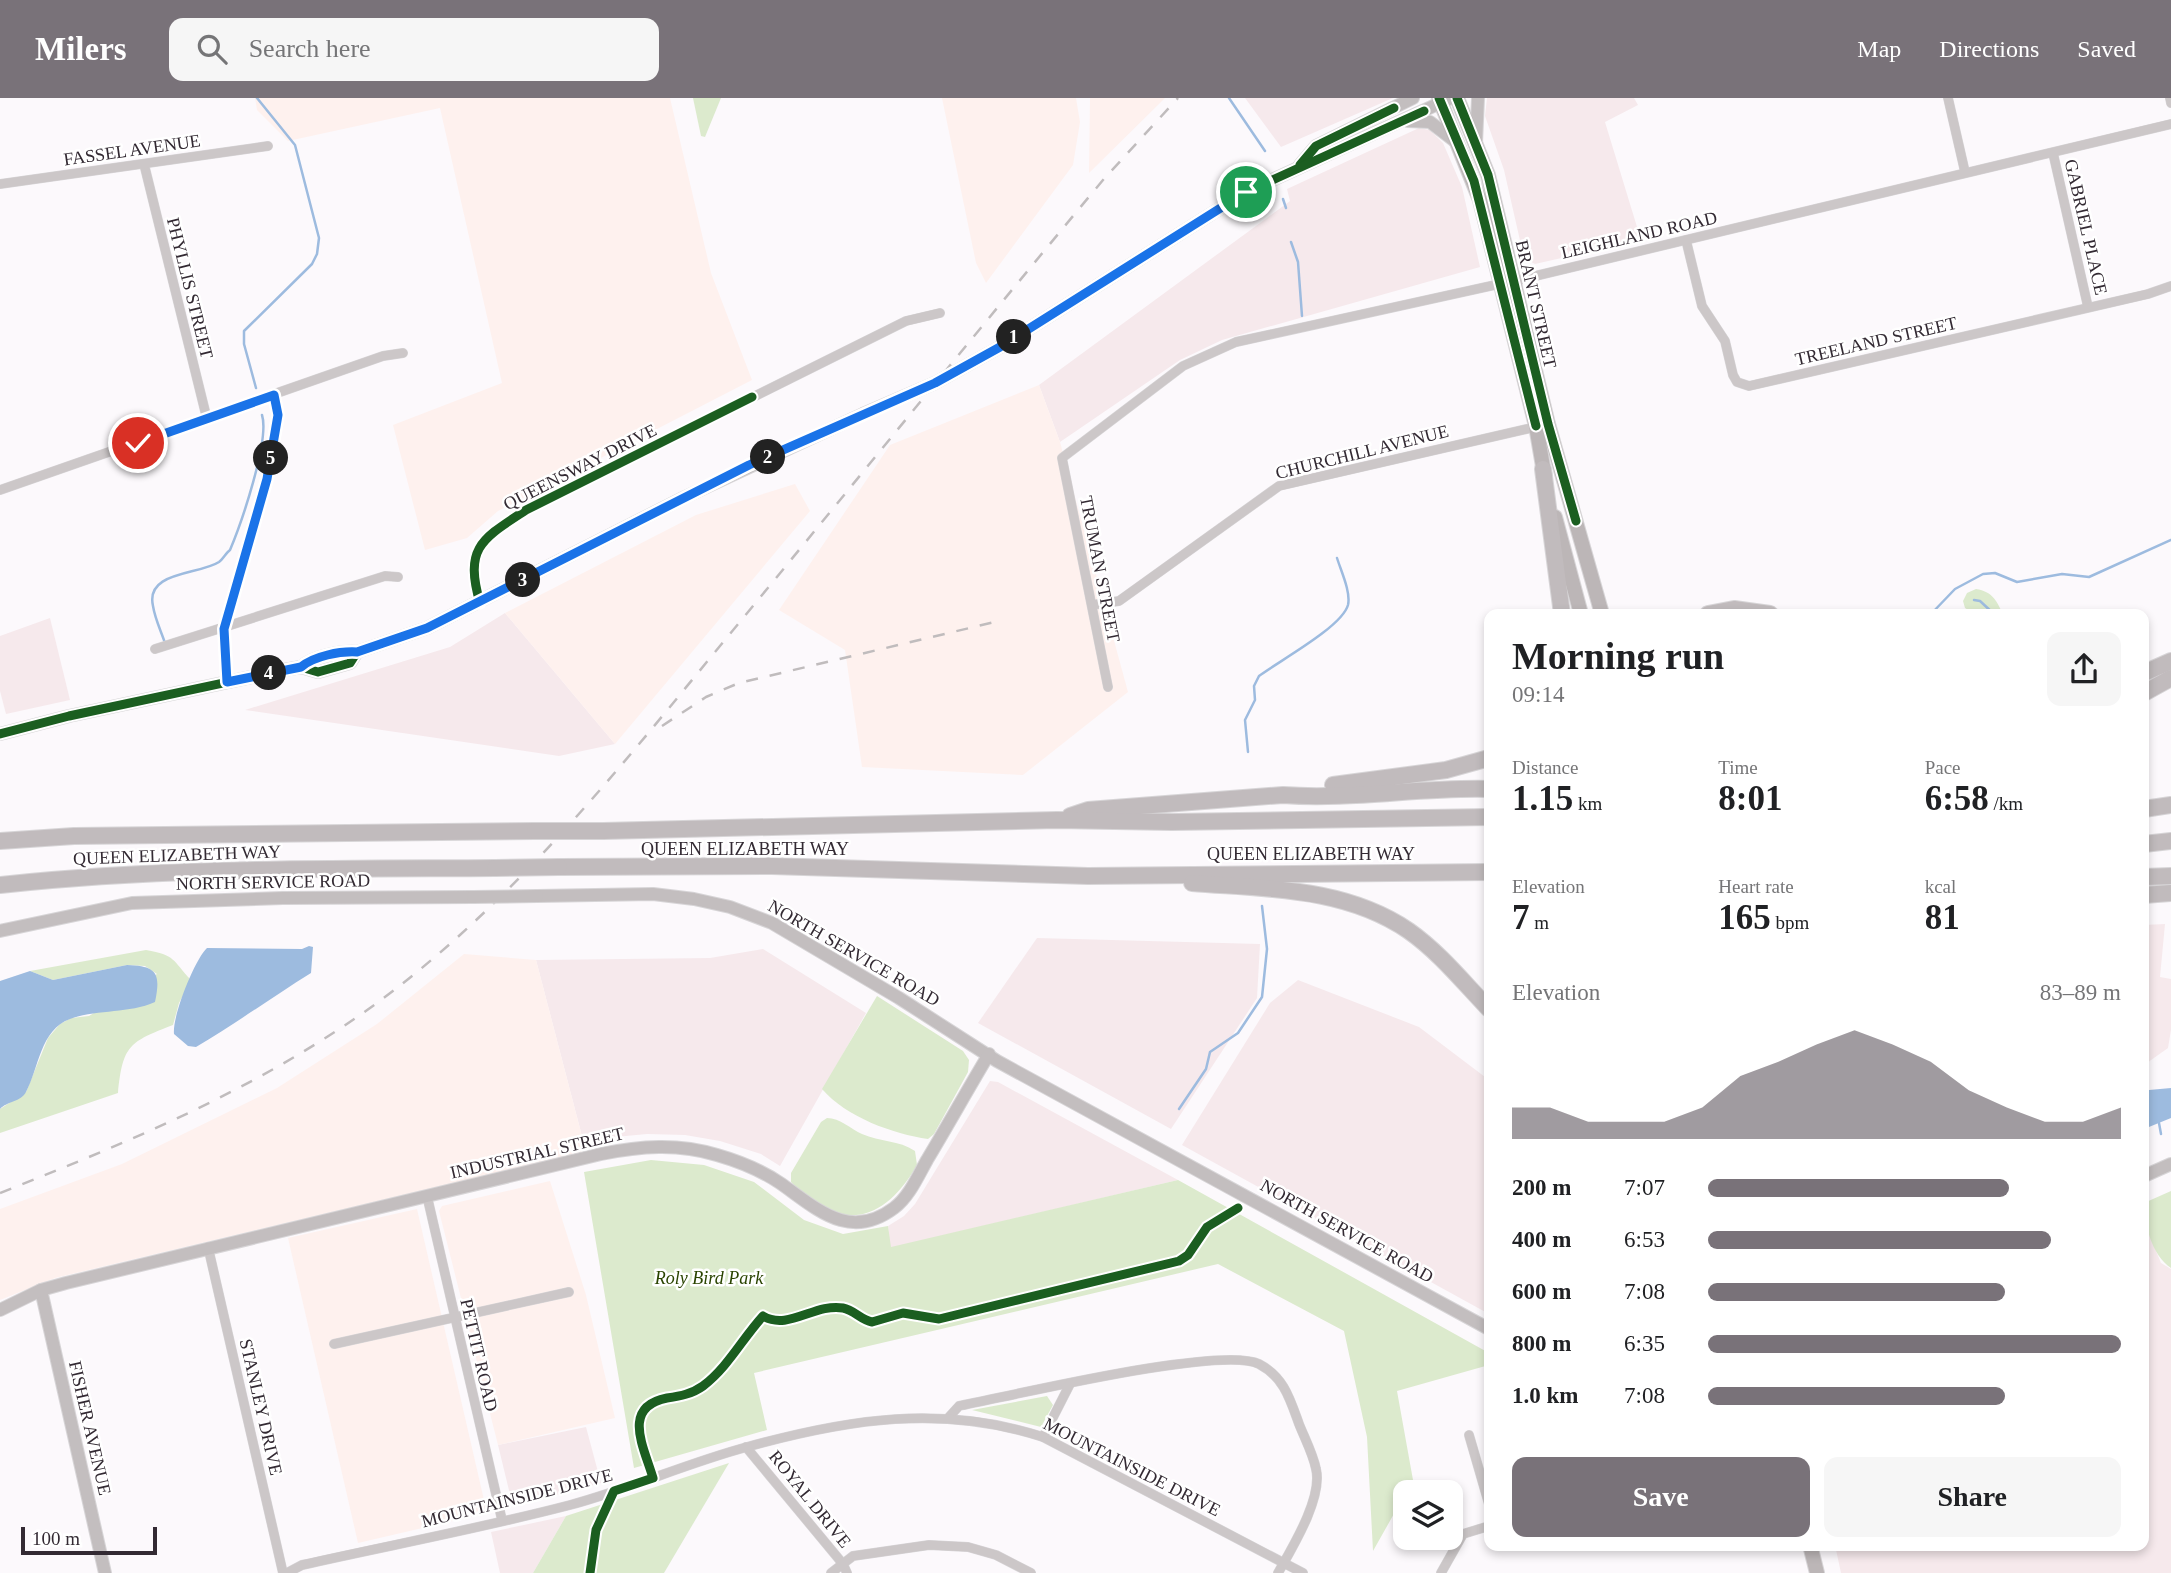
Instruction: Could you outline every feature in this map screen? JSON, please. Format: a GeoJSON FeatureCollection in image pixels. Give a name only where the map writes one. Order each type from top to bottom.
{"type":"FeatureCollection","features":[{"type":"Feature","properties":{"kind":"highway"},"geometry":{"type":"LineString","coordinates":[[1542,470],[1561,609]]}},
{"type":"Feature","properties":{"kind":"highway"},"geometry":{"type":"LineString","coordinates":[[2149,671],[2171,661]]}},
{"type":"Feature","properties":{"kind":"highway"},"geometry":{"type":"LineString","coordinates":[[2149,690],[2171,678]]}},
{"type":"Feature","properties":{"kind":"highway"},"geometry":{"type":"LineString","coordinates":[[1057,820],[1088,810],[1283,794],[1447,770],[1484,759]]}},
{"type":"Feature","properties":{"kind":"highway"},"geometry":{"type":"LineString","coordinates":[[1283,794],[1308,796],[1447,788],[1484,789]]}},
{"type":"Feature","properties":{"kind":"highway"},"geometry":{"type":"LineString","coordinates":[[2149,808],[2171,806]]}},
{"type":"Feature","properties":{"kind":"highway","name":"QUEEN ELIZABETH WAY"},"geometry":{"type":"LineString","coordinates":[[0,841],[74,836],[603,831],[1057,820],[1172,822],[1484,817]]}},
{"type":"Feature","properties":{"kind":"highway"},"geometry":{"type":"LineString","coordinates":[[2149,843],[2171,841]]}},
{"type":"Feature","properties":{"kind":"highway","name":"QUEEN ELIZABETH WAY"},"geometry":{"type":"LineString","coordinates":[[0,885],[67,878],[184,872],[559,867],[772,866],[1088,876],[1484,872]]}},
{"type":"Feature","properties":{"kind":"highway"},"geometry":{"type":"LineString","coordinates":[[1088,876],[1313,893],[1354,903],[1411,932],[1484,1004]]}},
{"type":"Feature","properties":{"kind":"highway"},"geometry":{"type":"LineString","coordinates":[[2149,877],[2171,876]]}},
{"type":"Feature","properties":{"kind":"highway"},"geometry":{"type":"LineString","coordinates":[[2149,895],[2171,893]]}},
{"type":"Feature","properties":{"kind":"main road","name":"BRANT STREET"},"geometry":{"type":"LineString","coordinates":[[1457,98],[1488,175],[1506,281]]}},
{"type":"Feature","properties":{"kind":"main road","name":"BRANT STREET"},"geometry":{"type":"LineString","coordinates":[[1443,100],[1506,281],[1542,425],[1600,609]]}},
{"type":"Feature","properties":{"kind":"main road","name":"BRANT STREET"},"geometry":{"type":"LineString","coordinates":[[1542,425],[1542,470],[1580,609]]}},
{"type":"Feature","properties":{"kind":"main road"},"geometry":{"type":"LineString","coordinates":[[1811,1551],[1816,1573]]}},
{"type":"Feature","properties":{"kind":"street"},"geometry":{"type":"LineString","coordinates":[[1394,107],[1405,98]]}},
{"type":"Feature","properties":{"kind":"street"},"geometry":{"type":"LineString","coordinates":[[1300,165],[1316,146],[1413,98]]}},
{"type":"Feature","properties":{"kind":"street"},"geometry":{"type":"LineString","coordinates":[[1476,143],[1478,98]]}},
{"type":"Feature","properties":{"kind":"street"},"geometry":{"type":"LineString","coordinates":[[1948,98],[1965,172]]}},
{"type":"Feature","properties":{"kind":"street"},"geometry":{"type":"LineString","coordinates":[[0,734],[301,667],[308,661],[346,651],[357,652],[427,628],[673,503],[935,383],[1000,347],[1185,228],[1300,165],[1323,159],[1443,100]]}},
{"type":"Feature","properties":{"kind":"street"},"geometry":{"type":"LineString","coordinates":[[1401,121],[1430,122],[1461,147]]}},
{"type":"Feature","properties":{"kind":"street","name":"LEIGHLAND ROAD"},"geometry":{"type":"LineString","coordinates":[[1062,458],[1183,366],[1217,349],[1256,336],[1686,240],[2171,124]]}},
{"type":"Feature","properties":{"kind":"street","name":"FASSEL AVENUE"},"geometry":{"type":"LineString","coordinates":[[0,184],[268,146]]}},
{"type":"Feature","properties":{"kind":"street","name":"GABRIEL PLACE"},"geometry":{"type":"LineString","coordinates":[[2053,153],[2088,307]]}},
{"type":"Feature","properties":{"kind":"street","name":"PHYLLIS STREET"},"geometry":{"type":"LineString","coordinates":[[144,164],[206,419]]}},
{"type":"Feature","properties":{"kind":"street","name":"TREELAND STREET"},"geometry":{"type":"LineString","coordinates":[[1686,240],[1702,306],[1725,341],[1733,375],[1743,386],[2171,286]]}},
{"type":"Feature","properties":{"kind":"street","name":"QUEENSWAY DRIVE"},"geometry":{"type":"LineString","coordinates":[[480,603],[472,576],[475,555],[491,533],[514,518],[906,321],[940,313]]}},
{"type":"Feature","properties":{"kind":"street"},"geometry":{"type":"LineString","coordinates":[[0,490],[383,356],[403,353]]}},
{"type":"Feature","properties":{"kind":"street"},"geometry":{"type":"LineString","coordinates":[[227,682],[224,629],[267,479],[278,415],[274,395]]}},
{"type":"Feature","properties":{"kind":"street","name":"CHURCHILL AVENUE"},"geometry":{"type":"LineString","coordinates":[[1092,605],[1119,601],[1279,486],[1542,425]]}},
{"type":"Feature","properties":{"kind":"street","name":"TRUMAN STREET"},"geometry":{"type":"LineString","coordinates":[[1062,458],[1108,687]]}},
{"type":"Feature","properties":{"kind":"street"},"geometry":{"type":"LineString","coordinates":[[155,649],[385,576],[398,577]]}},
{"type":"Feature","properties":{"kind":"street","name":"NORTH SERVICE ROAD"},"geometry":{"type":"LineString","coordinates":[[0,932],[132,903],[283,898],[653,894],[730,907],[772,923],[989,1054],[1484,1326]]}},
{"type":"Feature","properties":{"kind":"street","name":"INDUSTRIAL STREET"},"geometry":{"type":"LineString","coordinates":[[0,1310],[41,1290],[208,1247],[601,1154],[658,1146],[690,1148],[747,1166],[778,1182],[817,1212],[831,1219],[858,1222],[877,1218],[894,1208],[908,1193],[989,1054]]}},
{"type":"Feature","properties":{"kind":"street"},"geometry":{"type":"LineString","coordinates":[[2149,1174],[2171,1164]]}},
{"type":"Feature","properties":{"kind":"street","name":"PETTIT ROAD"},"geometry":{"type":"LineString","coordinates":[[427,1196],[502,1520]]}},
{"type":"Feature","properties":{"kind":"street","name":"STANLEY DRIVE"},"geometry":{"type":"LineString","coordinates":[[208,1247],[285,1573]]}},
{"type":"Feature","properties":{"kind":"street","name":"FISHER AVENUE"},"geometry":{"type":"LineString","coordinates":[[41,1290],[105,1573]]}},
{"type":"Feature","properties":{"kind":"street"},"geometry":{"type":"LineString","coordinates":[[334,1344],[569,1292]]}},
{"type":"Feature","properties":{"kind":"street"},"geometry":{"type":"LineString","coordinates":[[949,1417],[960,1406],[1194,1361],[1231,1358],[1258,1363],[1274,1373],[1285,1386],[1317,1471],[1313,1503],[1278,1573]]}},
{"type":"Feature","properties":{"kind":"street"},"geometry":{"type":"LineString","coordinates":[[1043,1437],[1070,1384]]}},
{"type":"Feature","properties":{"kind":"street","name":"MOUNTAINSIDE DRIVE"},"geometry":{"type":"LineString","coordinates":[[285,1573],[302,1565],[571,1504],[746,1447],[881,1420],[949,1417],[1006,1425],[1043,1437],[1303,1573]]}},
{"type":"Feature","properties":{"kind":"street"},"geometry":{"type":"LineString","coordinates":[[1469,1435],[1484,1487]]}},
{"type":"Feature","properties":{"kind":"street","name":"ROYAL DRIVE"},"geometry":{"type":"LineString","coordinates":[[746,1447],[845,1568]]}},
{"type":"Feature","properties":{"kind":"street"},"geometry":{"type":"LineString","coordinates":[[1441,1573],[1463,1534],[1484,1528]]}},
{"type":"Feature","properties":{"kind":"street"},"geometry":{"type":"LineString","coordinates":[[831,1573],[845,1568],[853,1556],[929,1545],[968,1547],[996,1555],[1031,1573]]}},
{"type":"Feature","properties":{"kind":"shaded area"},"geometry":{"type":"Polygon","coordinates":[[[255,98],[670,98],[711,273],[752,380],[498,511],[467,538],[425,550],[393,425],[502,383],[440,108],[288,141],[257,110],[255,98]]]}},
{"type":"Feature","properties":{"kind":"shaded area"},"geometry":{"type":"Polygon","coordinates":[[[942,98],[1076,98],[1080,122],[1073,165],[986,283],[976,263],[942,98]]]}},
{"type":"Feature","properties":{"kind":"shaded area"},"geometry":{"type":"Polygon","coordinates":[[[1090,98],[1165,98],[1089,173],[1090,98]]]}},
{"type":"Feature","properties":{"kind":"shaded area"},"geometry":{"type":"Polygon","coordinates":[[[1245,98],[1393,98],[1281,147],[1245,98]]]}},
{"type":"Feature","properties":{"kind":"shaded area"},"geometry":{"type":"Polygon","coordinates":[[[1487,98],[1634,98],[1638,105],[1605,122],[1641,240],[1535,264],[1524,258],[1504,170],[1485,116],[1487,98]]]}},
{"type":"Feature","properties":{"kind":"shaded area"},"geometry":{"type":"Polygon","coordinates":[[[1419,128],[1430,130],[1443,143],[1462,187],[1480,267],[1222,340],[1180,360],[1060,442],[1039,385],[1290,201],[1287,189],[1419,128]]]}},
{"type":"Feature","properties":{"kind":"shaded area"},"geometry":{"type":"Polygon","coordinates":[[[1039,385],[1060,442],[1128,692],[1023,775],[862,767],[845,650],[779,610],[890,445],[1039,385]]]}},
{"type":"Feature","properties":{"kind":"shaded area"},"geometry":{"type":"Polygon","coordinates":[[[795,484],[810,511],[615,744],[505,613],[696,515],[795,484]]]}},
{"type":"Feature","properties":{"kind":"shaded area"},"geometry":{"type":"Polygon","coordinates":[[[505,613],[615,744],[559,756],[245,710],[450,647],[505,613]]]}},
{"type":"Feature","properties":{"kind":"shaded area"},"geometry":{"type":"Polygon","coordinates":[[[50,618],[70,700],[6,714],[0,691],[0,636],[50,618]]]}},
{"type":"Feature","properties":{"kind":"shaded area"},"geometry":{"type":"Polygon","coordinates":[[[2165,924],[2160,977],[2171,979],[2171,1030],[2168,1048],[2149,1061],[2149,925],[2165,924]]]}},
{"type":"Feature","properties":{"kind":"shaded area"},"geometry":{"type":"Polygon","coordinates":[[[1037,938],[1260,944],[1257,998],[1171,1129],[978,1023],[1037,938]]]}},
{"type":"Feature","properties":{"kind":"shaded area"},"geometry":{"type":"Polygon","coordinates":[[[763,949],[866,1013],[780,1166],[761,1154],[720,1141],[685,1135],[647,1134],[583,1140],[536,960],[710,958],[763,949]]]}},
{"type":"Feature","properties":{"kind":"shaded area"},"geometry":{"type":"Polygon","coordinates":[[[464,954],[536,960],[583,1140],[583,1152],[55,1278],[0,1300],[0,1209],[122,1164],[277,1088],[377,1024],[464,954]]]}},
{"type":"Feature","properties":{"kind":"shaded area"},"geometry":{"type":"Polygon","coordinates":[[[1298,980],[1419,1027],[1484,1076],[1484,1311],[1182,1145],[1270,1003],[1298,980]]]}},
{"type":"Feature","properties":{"kind":"shaded area"},"geometry":{"type":"Polygon","coordinates":[[[990,1081],[998,1082],[1178,1180],[890,1248],[888,1226],[904,1216],[915,1204],[990,1081]]]}},
{"type":"Feature","properties":{"kind":"shaded area"},"geometry":{"type":"Polygon","coordinates":[[[550,1181],[586,1295],[615,1418],[498,1445],[439,1211],[442,1206],[550,1181]]]}},
{"type":"Feature","properties":{"kind":"shaded area"},"geometry":{"type":"Polygon","coordinates":[[[417,1209],[487,1513],[358,1543],[288,1238],[417,1209]]]}},
{"type":"Feature","properties":{"kind":"shaded area"},"geometry":{"type":"Polygon","coordinates":[[[2149,1234],[2161,1263],[2171,1269],[2171,1573],[1841,1573],[1836,1551],[2149,1551],[2149,1234]]]}},
{"type":"Feature","properties":{"kind":"shaded area"},"geometry":{"type":"Polygon","coordinates":[[[586,1427],[601,1483],[513,1507],[498,1445],[586,1427]]]}},
{"type":"Feature","properties":{"kind":"shaded area"},"geometry":{"type":"Polygon","coordinates":[[[566,1516],[533,1573],[500,1573],[491,1532],[566,1516]]]}},
{"type":"Feature","properties":{"kind":"green space"},"geometry":{"type":"Polygon","coordinates":[[[693,98],[721,98],[705,137],[701,136],[693,98]]]}},
{"type":"Feature","properties":{"kind":"green space"},"geometry":{"type":"Polygon","coordinates":[[[1976,589],[1986,592],[1993,597],[2000,609],[1967,609],[1963,601],[1967,593],[1976,589]]]}},
{"type":"Feature","properties":{"kind":"green space"},"geometry":{"type":"Polygon","coordinates":[[[146,950],[168,956],[191,980],[179,1003],[173,1025],[147,1036],[131,1047],[123,1065],[118,1093],[0,1133],[0,1109],[26,1092],[48,1038],[60,1024],[71,1018],[89,1016],[157,974],[145,966],[127,965],[53,980],[30,971],[146,950]]]}},
{"type":"Feature","properties":{"kind":"green space"},"geometry":{"type":"Polygon","coordinates":[[[877,996],[963,1051],[969,1060],[968,1072],[934,1134],[928,1139],[871,1123],[844,1108],[822,1089],[877,996]]]}},
{"type":"Feature","properties":{"kind":"green space"},"geometry":{"type":"Polygon","coordinates":[[[827,1118],[841,1122],[869,1137],[903,1145],[915,1151],[917,1165],[904,1185],[890,1200],[875,1210],[859,1215],[843,1215],[826,1209],[791,1182],[791,1173],[821,1122],[827,1118]]]}},
{"type":"Feature","properties":{"kind":"green space","name":"Roly Bird Park"},"geometry":{"type":"Polygon","coordinates":[[[651,1160],[704,1165],[754,1182],[804,1220],[843,1234],[888,1226],[891,1247],[1178,1180],[1484,1350],[1484,1366],[1397,1391],[1413,1480],[1393,1480],[1393,1516],[1373,1551],[1367,1437],[1344,1331],[1218,1264],[754,1373],[767,1430],[634,1468],[584,1172],[651,1160]]]}},
{"type":"Feature","properties":{"kind":"green space"},"geometry":{"type":"Polygon","coordinates":[[[2171,1191],[2171,1268],[2164,1263],[2150,1239],[2149,1201],[2171,1191]]]}},
{"type":"Feature","properties":{"kind":"green space"},"geometry":{"type":"Polygon","coordinates":[[[1047,1396],[1053,1405],[1041,1427],[972,1410],[1047,1396]]]}},
{"type":"Feature","properties":{"kind":"green space"},"geometry":{"type":"Polygon","coordinates":[[[729,1463],[664,1573],[533,1573],[566,1516],[729,1463]]]}},
{"type":"Feature","properties":{"kind":"water"},"geometry":{"type":"Polygon","coordinates":[[[313,947],[311,973],[196,1047],[188,1046],[174,1034],[185,988],[207,948],[302,949],[313,947]]]}},
{"type":"Feature","properties":{"kind":"water"},"geometry":{"type":"Polygon","coordinates":[[[127,965],[145,967],[154,973],[157,978],[155,1002],[80,1016],[60,1024],[46,1041],[24,1095],[0,1109],[0,981],[30,971],[53,980],[127,965]]]}},
{"type":"Feature","properties":{"kind":"water"},"geometry":{"type":"Polygon","coordinates":[[[2171,1088],[2171,1118],[2149,1127],[2149,1090],[2171,1088]]]}},
{"type":"Feature","properties":{"kind":"waterway"},"geometry":{"type":"LineString","coordinates":[[256,388],[244,344],[244,331],[312,264],[317,254],[319,238],[295,145],[257,98]]}},
{"type":"Feature","properties":{"kind":"waterway"},"geometry":{"type":"LineString","coordinates":[[1229,98],[1265,151]]}},
{"type":"Feature","properties":{"kind":"waterway"},"geometry":{"type":"LineString","coordinates":[[1283,199],[1286,208]]}},
{"type":"Feature","properties":{"kind":"waterway"},"geometry":{"type":"LineString","coordinates":[[1291,242],[1298,262],[1302,316]]}},
{"type":"Feature","properties":{"kind":"waterway"},"geometry":{"type":"LineString","coordinates":[[165,643],[154,611],[153,595],[157,586],[165,580],[219,562],[230,550],[258,462],[262,443],[262,415]]}},
{"type":"Feature","properties":{"kind":"waterway"},"geometry":{"type":"LineString","coordinates":[[1936,609],[1955,589],[1983,574],[1995,573],[2017,582],[2062,574],[2089,577],[2171,540]]}},
{"type":"Feature","properties":{"kind":"waterway"},"geometry":{"type":"LineString","coordinates":[[1248,752],[1245,720],[1255,700],[1254,686],[1259,676],[1322,633],[1343,614],[1348,605],[1347,588],[1337,558]]}},
{"type":"Feature","properties":{"kind":"waterway"},"geometry":{"type":"LineString","coordinates":[[1974,600],[1980,601],[1989,609]]}},
{"type":"Feature","properties":{"kind":"waterway"},"geometry":{"type":"LineString","coordinates":[[1179,1109],[1206,1069],[1210,1052],[1238,1033],[1262,997],[1267,949],[1262,906]]}},
{"type":"Feature","properties":{"kind":"waterway"},"geometry":{"type":"LineString","coordinates":[[2159,1123],[2161,1134]]}},
{"type":"Feature","properties":{"kind":"railway"},"geometry":{"type":"LineString","coordinates":[[0,1193],[100,1153],[197,1109],[291,1059],[381,1000],[478,918],[523,874],[608,781],[1103,180],[1178,98]]}},
{"type":"Feature","properties":{"kind":"railway"},"geometry":{"type":"LineString","coordinates":[[662,726],[706,697],[739,683],[1003,620]]}},
{"type":"Feature","properties":{"kind":"cycle path"},"geometry":{"type":"LineString","coordinates":[[1439,98],[1474,181],[1536,426]]}},
{"type":"Feature","properties":{"kind":"cycle path"},"geometry":{"type":"LineString","coordinates":[[1457,98],[1488,175],[1548,424],[1576,521]]}},
{"type":"Feature","properties":{"kind":"cycle path"},"geometry":{"type":"LineString","coordinates":[[1300,165],[1316,146],[1394,108]]}},
{"type":"Feature","properties":{"kind":"cycle path"},"geometry":{"type":"LineString","coordinates":[[301,667],[320,657],[357,652],[427,628],[749,465],[935,383],[1000,347],[1246,192],[1424,111]]}},
{"type":"Feature","properties":{"kind":"cycle path"},"geometry":{"type":"LineString","coordinates":[[480,603],[474,569],[476,557],[480,546],[498,529],[526,510],[752,397]]}},
{"type":"Feature","properties":{"kind":"cycle path"},"geometry":{"type":"LineString","coordinates":[[0,734],[69,716],[284,670],[301,667],[318,672],[350,663],[357,652]]}},
{"type":"Feature","properties":{"kind":"cycle path"},"geometry":{"type":"LineString","coordinates":[[590,1573],[596,1530],[614,1491],[653,1478],[639,1430],[644,1410],[653,1403],[690,1393],[703,1386],[720,1370],[763,1316],[782,1320],[822,1309],[843,1308],[872,1322],[903,1313],[939,1319],[1179,1261],[1188,1255],[1207,1227],[1238,1208]]}},
{"type":"Feature","properties":{"kind":"route"},"geometry":{"type":"LineString","coordinates":[[138,443],[274,395],[278,415],[274,443],[267,479],[224,629],[225,666],[227,682],[301,667],[308,661],[346,651],[357,652],[427,628],[749,465],[935,383],[1000,347],[1246,192]]}}]}
